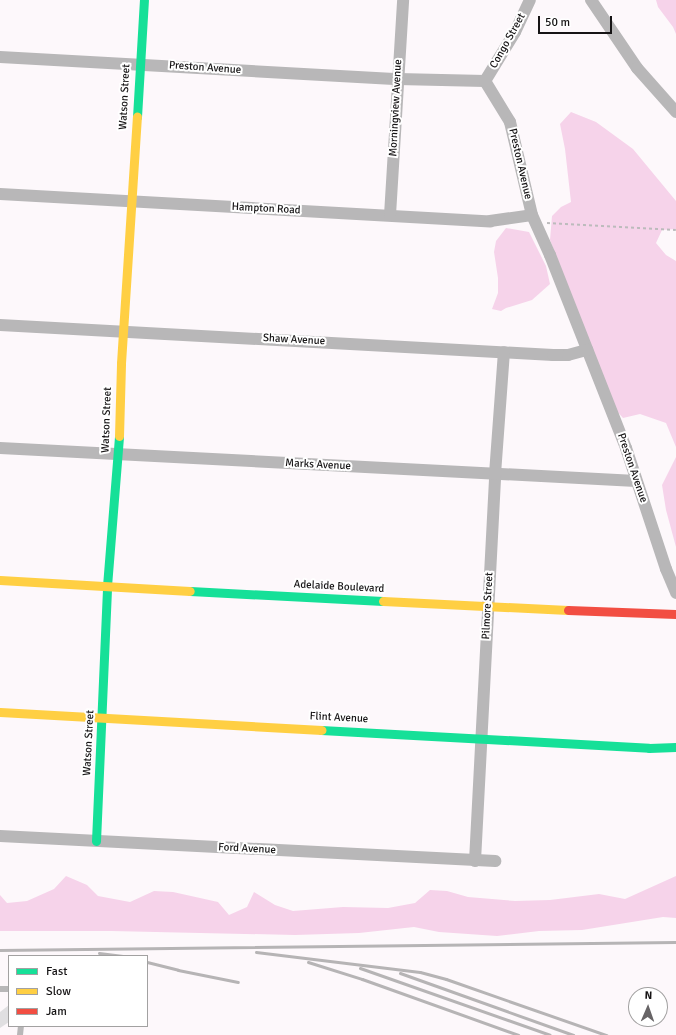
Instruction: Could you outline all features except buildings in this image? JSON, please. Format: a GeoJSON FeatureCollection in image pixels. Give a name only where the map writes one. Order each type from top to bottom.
{"type":"FeatureCollection","features":[{"type":"Feature","properties":{"kind":"street","name":"Watson Street"},"geometry":{"type":"LineString","coordinates":[[96,841],[107,586],[118,454],[139,64],[144,0]]}},
{"type":"Feature","properties":{"kind":"street","name":"Morningview Avenue"},"geometry":{"type":"LineString","coordinates":[[390,216],[403,0]]}},
{"type":"Feature","properties":{"kind":"street","name":"Congo Street"},"geometry":{"type":"LineString","coordinates":[[485,81],[515,32],[530,0]]}},
{"type":"Feature","properties":{"kind":"street"},"geometry":{"type":"LineString","coordinates":[[591,0],[637,68],[676,112]]}},
{"type":"Feature","properties":{"kind":"street","name":"Preston Avenue"},"geometry":{"type":"LineString","coordinates":[[0,57],[398,79],[485,81],[510,122],[534,219],[550,255],[626,448],[666,569],[676,593]]}},
{"type":"Feature","properties":{"kind":"street","name":"Hampton Road"},"geometry":{"type":"LineString","coordinates":[[0,194],[490,221],[534,219]]}},
{"type":"Feature","properties":{"kind":"street","name":"Shaw Avenue"},"geometry":{"type":"LineString","coordinates":[[0,325],[504,352],[553,356],[568,355],[587,350]]}},
{"type":"Feature","properties":{"kind":"street","name":"Pilmore Street"},"geometry":{"type":"LineString","coordinates":[[475,861],[494,474],[504,352]]}},
{"type":"Feature","properties":{"kind":"street","name":"Marks Avenue"},"geometry":{"type":"LineString","coordinates":[[0,448],[636,481]]}},
{"type":"Feature","properties":{"kind":"street","name":"Adelaide Boulevard"},"geometry":{"type":"LineString","coordinates":[[0,580],[488,607],[676,614]]}},
{"type":"Feature","properties":{"kind":"street","name":"Flint Avenue"},"geometry":{"type":"LineString","coordinates":[[0,712],[650,748],[676,747]]}},
{"type":"Feature","properties":{"kind":"street","name":"Ford Avenue"},"geometry":{"type":"LineString","coordinates":[[0,836],[495,861]]}},
{"type":"Feature","properties":{"kind":"path"},"geometry":{"type":"LineString","coordinates":[[534,219],[676,230]]}},
{"type":"Feature","properties":{"kind":"shaded area"},"geometry":{"type":"Polygon","coordinates":[[[656,0],[676,0],[676,34],[673,27],[658,7],[656,0]]]}},
{"type":"Feature","properties":{"kind":"shaded area"},"geometry":{"type":"Polygon","coordinates":[[[571,112],[596,122],[633,149],[676,201],[676,229],[662,230],[656,243],[666,255],[676,261],[676,447],[666,423],[640,414],[623,418],[615,409],[550,240],[552,216],[561,207],[571,202],[565,149],[560,124],[571,112]]]}},
{"type":"Feature","properties":{"kind":"shaded area"},"geometry":{"type":"Polygon","coordinates":[[[506,228],[529,232],[546,266],[550,284],[532,300],[501,311],[492,309],[498,293],[498,278],[494,252],[496,241],[506,228]]]}},
{"type":"Feature","properties":{"kind":"shaded area"},"geometry":{"type":"Polygon","coordinates":[[[676,457],[676,547],[666,510],[662,485],[676,457]]]}},
{"type":"Feature","properties":{"kind":"shaded area"},"geometry":{"type":"Polygon","coordinates":[[[66,876],[87,885],[98,896],[130,902],[154,891],[173,892],[218,902],[229,915],[247,907],[254,892],[275,905],[293,911],[343,907],[388,908],[415,903],[430,890],[447,891],[468,897],[515,901],[550,900],[599,894],[625,899],[676,876],[676,918],[663,917],[582,930],[539,931],[497,936],[439,932],[414,927],[359,933],[295,935],[111,931],[0,931],[0,895],[7,903],[27,901],[54,889],[66,876]]]}},
{"type":"Feature","properties":{"kind":"railway"},"geometry":{"type":"LineString","coordinates":[[0,950],[676,942]]}},
{"type":"Feature","properties":{"kind":"railway"},"geometry":{"type":"LineString","coordinates":[[256,952],[420,972],[446,979],[606,1035]]}},
{"type":"Feature","properties":{"kind":"railway"},"geometry":{"type":"LineString","coordinates":[[99,953],[115,955]]}},
{"type":"Feature","properties":{"kind":"railway"},"geometry":{"type":"LineString","coordinates":[[148,962],[238,982]]}},
{"type":"Feature","properties":{"kind":"railway"},"geometry":{"type":"LineString","coordinates":[[308,962],[362,979],[518,1035]]}},
{"type":"Feature","properties":{"kind":"railway"},"geometry":{"type":"LineString","coordinates":[[360,968],[550,1035]]}},
{"type":"Feature","properties":{"kind":"railway"},"geometry":{"type":"LineString","coordinates":[[400,973],[573,1035]]}},
{"type":"Feature","properties":{"kind":"traffic: fast"},"geometry":{"type":"LineString","coordinates":[[137,117],[144,0]]}},
{"type":"Feature","properties":{"kind":"traffic: fast"},"geometry":{"type":"LineString","coordinates":[[96,841],[107,586],[119,436]]}},
{"type":"Feature","properties":{"kind":"traffic: fast"},"geometry":{"type":"LineString","coordinates":[[190,591],[383,601]]}},
{"type":"Feature","properties":{"kind":"traffic: fast"},"geometry":{"type":"LineString","coordinates":[[321,730],[649,748],[676,747]]}},
{"type":"Feature","properties":{"kind":"traffic: slow"},"geometry":{"type":"LineString","coordinates":[[119,436],[121,363],[137,117]]}},
{"type":"Feature","properties":{"kind":"traffic: slow"},"geometry":{"type":"LineString","coordinates":[[0,580],[190,591]]}},
{"type":"Feature","properties":{"kind":"traffic: slow"},"geometry":{"type":"LineString","coordinates":[[383,601],[568,610]]}},
{"type":"Feature","properties":{"kind":"traffic: slow"},"geometry":{"type":"LineString","coordinates":[[0,712],[321,730]]}},
{"type":"Feature","properties":{"kind":"traffic: jam"},"geometry":{"type":"LineString","coordinates":[[568,610],[676,614]]}}]}
